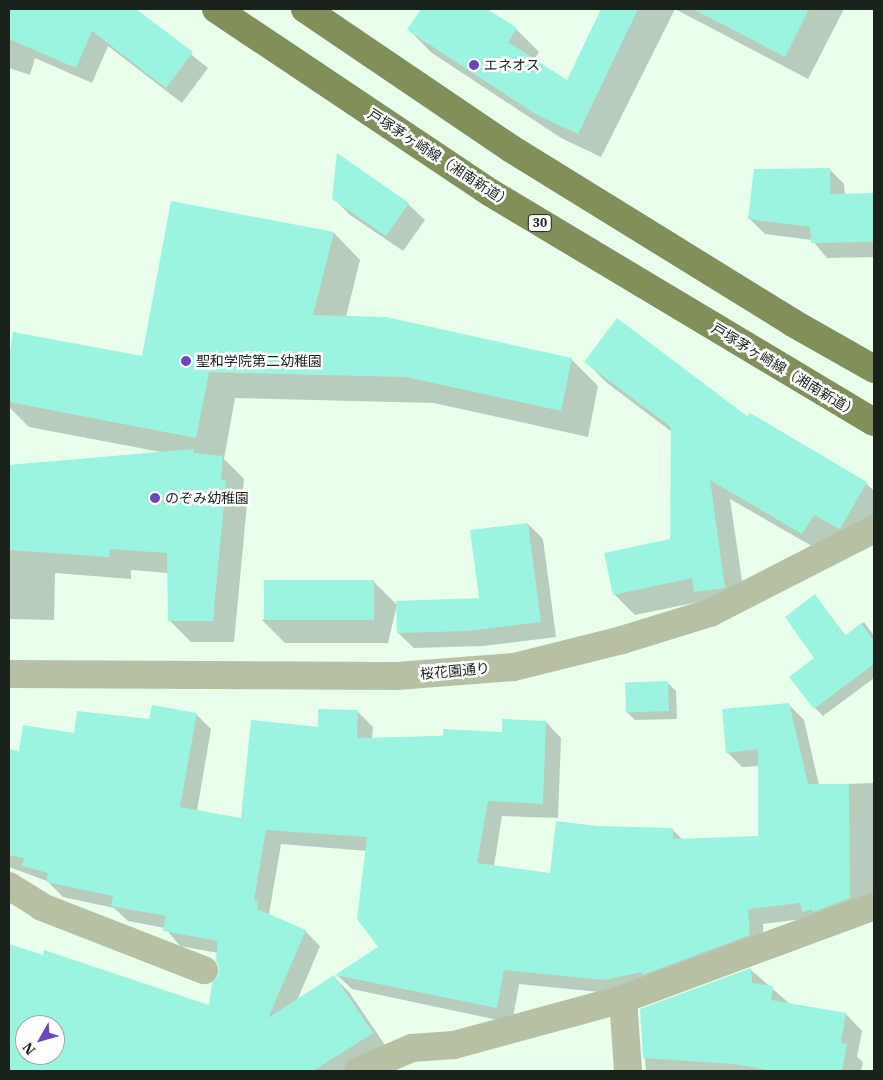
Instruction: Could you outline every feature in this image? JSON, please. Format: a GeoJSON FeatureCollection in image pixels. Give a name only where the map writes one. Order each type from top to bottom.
{"type":"FeatureCollection","features":[{"type":"Feature","properties":{"kind":"main road","name":"戸塚茅ヶ崎線（湘南新道）"},"geometry":{"type":"LineString","coordinates":[[216,9],[491,193],[874,422]]}},
{"type":"Feature","properties":{"kind":"main road"},"geometry":{"type":"LineString","coordinates":[[305,9],[510,148],[793,323],[874,369]]}},
{"type":"Feature","properties":{"kind":"street","name":"桜花園通り"},"geometry":{"type":"LineString","coordinates":[[9,674],[397,676],[514,666],[622,640],[710,613],[874,529]]}},
{"type":"Feature","properties":{"kind":"street"},"geometry":{"type":"LineString","coordinates":[[9,886],[42,907],[204,970]]}},
{"type":"Feature","properties":{"kind":"street"},"geometry":{"type":"LineString","coordinates":[[358,1071],[412,1048],[454,1045],[623,999],[874,906]]}},
{"type":"Feature","properties":{"kind":"street"},"geometry":{"type":"LineString","coordinates":[[623,999],[628,1071]]}},
{"type":"Feature","properties":{"kind":"building"},"geometry":{"type":"Polygon","coordinates":[[[9,9],[136,9],[193,52],[166,88],[92,31],[76,68],[9,39],[9,9]]]}},
{"type":"Feature","properties":{"kind":"building"},"geometry":{"type":"Polygon","coordinates":[[[421,9],[487,9],[517,28],[508,42],[567,80],[601,9],[638,9],[578,134],[537,115],[407,30],[421,9]]]}},
{"type":"Feature","properties":{"kind":"building"},"geometry":{"type":"Polygon","coordinates":[[[693,9],[809,9],[785,57],[693,9]]]}},
{"type":"Feature","properties":{"kind":"building"},"geometry":{"type":"Polygon","coordinates":[[[337,153],[409,203],[386,236],[332,199],[337,153]]]}},
{"type":"Feature","properties":{"kind":"building"},"geometry":{"type":"Polygon","coordinates":[[[830,168],[830,194],[874,193],[874,242],[811,243],[810,227],[748,219],[754,169],[830,168]]]}},
{"type":"Feature","properties":{"kind":"building"},"geometry":{"type":"Polygon","coordinates":[[[171,201],[334,232],[313,315],[386,317],[572,358],[561,411],[406,377],[209,372],[196,438],[9,402],[9,357],[13,332],[142,356],[171,201]]]}},
{"type":"Feature","properties":{"kind":"building"},"geometry":{"type":"Polygon","coordinates":[[[617,318],[747,416],[750,413],[867,482],[840,529],[814,515],[802,534],[710,480],[725,588],[694,592],[692,578],[613,595],[604,553],[670,539],[671,427],[584,362],[617,318]]]}},
{"type":"Feature","properties":{"kind":"building"},"geometry":{"type":"Polygon","coordinates":[[[194,449],[193,453],[223,456],[221,480],[226,481],[213,621],[168,621],[167,553],[110,549],[109,557],[9,550],[9,465],[194,449]]]}},
{"type":"Feature","properties":{"kind":"building"},"geometry":{"type":"Polygon","coordinates":[[[528,523],[541,622],[468,631],[397,633],[396,601],[479,598],[470,530],[528,523]]]}},
{"type":"Feature","properties":{"kind":"building"},"geometry":{"type":"Polygon","coordinates":[[[264,580],[374,580],[374,620],[264,620],[264,580]]]}},
{"type":"Feature","properties":{"kind":"building"},"geometry":{"type":"Polygon","coordinates":[[[815,594],[845,636],[861,623],[874,641],[874,664],[814,709],[789,677],[814,658],[785,617],[815,594]]]}},
{"type":"Feature","properties":{"kind":"building"},"geometry":{"type":"Polygon","coordinates":[[[668,681],[669,711],[626,712],[625,683],[668,681]]]}},
{"type":"Feature","properties":{"kind":"building"},"geometry":{"type":"Polygon","coordinates":[[[789,703],[808,784],[849,784],[850,898],[813,912],[812,909],[803,912],[800,903],[748,909],[750,935],[642,975],[642,972],[604,980],[504,970],[497,1008],[335,975],[378,947],[357,919],[367,837],[266,830],[254,900],[258,901],[257,909],[306,930],[268,1018],[334,975],[373,1033],[313,1071],[9,1071],[9,944],[43,955],[44,950],[209,1005],[212,983],[218,976],[219,968],[216,960],[218,941],[163,931],[166,916],[111,906],[113,896],[46,882],[48,873],[22,866],[24,858],[9,855],[9,749],[19,751],[23,725],[74,733],[77,711],[149,719],[152,705],[197,713],[180,807],[241,818],[251,720],[318,727],[318,709],[358,710],[357,738],[443,736],[443,729],[502,732],[502,719],[546,721],[543,804],[488,801],[477,863],[550,873],[556,821],[597,826],[673,828],[673,839],[758,836],[758,749],[726,753],[722,709],[789,703]]]}},
{"type":"Feature","properties":{"kind":"building"},"geometry":{"type":"Polygon","coordinates":[[[751,968],[752,983],[773,986],[771,1000],[846,1013],[841,1043],[847,1044],[842,1071],[774,1071],[734,1064],[643,1058],[640,1009],[751,968]]]}},
{"type":"Feature","properties":{"kind":"place","name":"エネオス"},"geometry":{"type":"Point","coordinates":[474,65]}},
{"type":"Feature","properties":{"kind":"place","name":"聖和学院第二幼稚園"},"geometry":{"type":"Point","coordinates":[186,361]}},
{"type":"Feature","properties":{"kind":"place","name":"のぞみ幼稚園"},"geometry":{"type":"Point","coordinates":[155,498]}}]}
